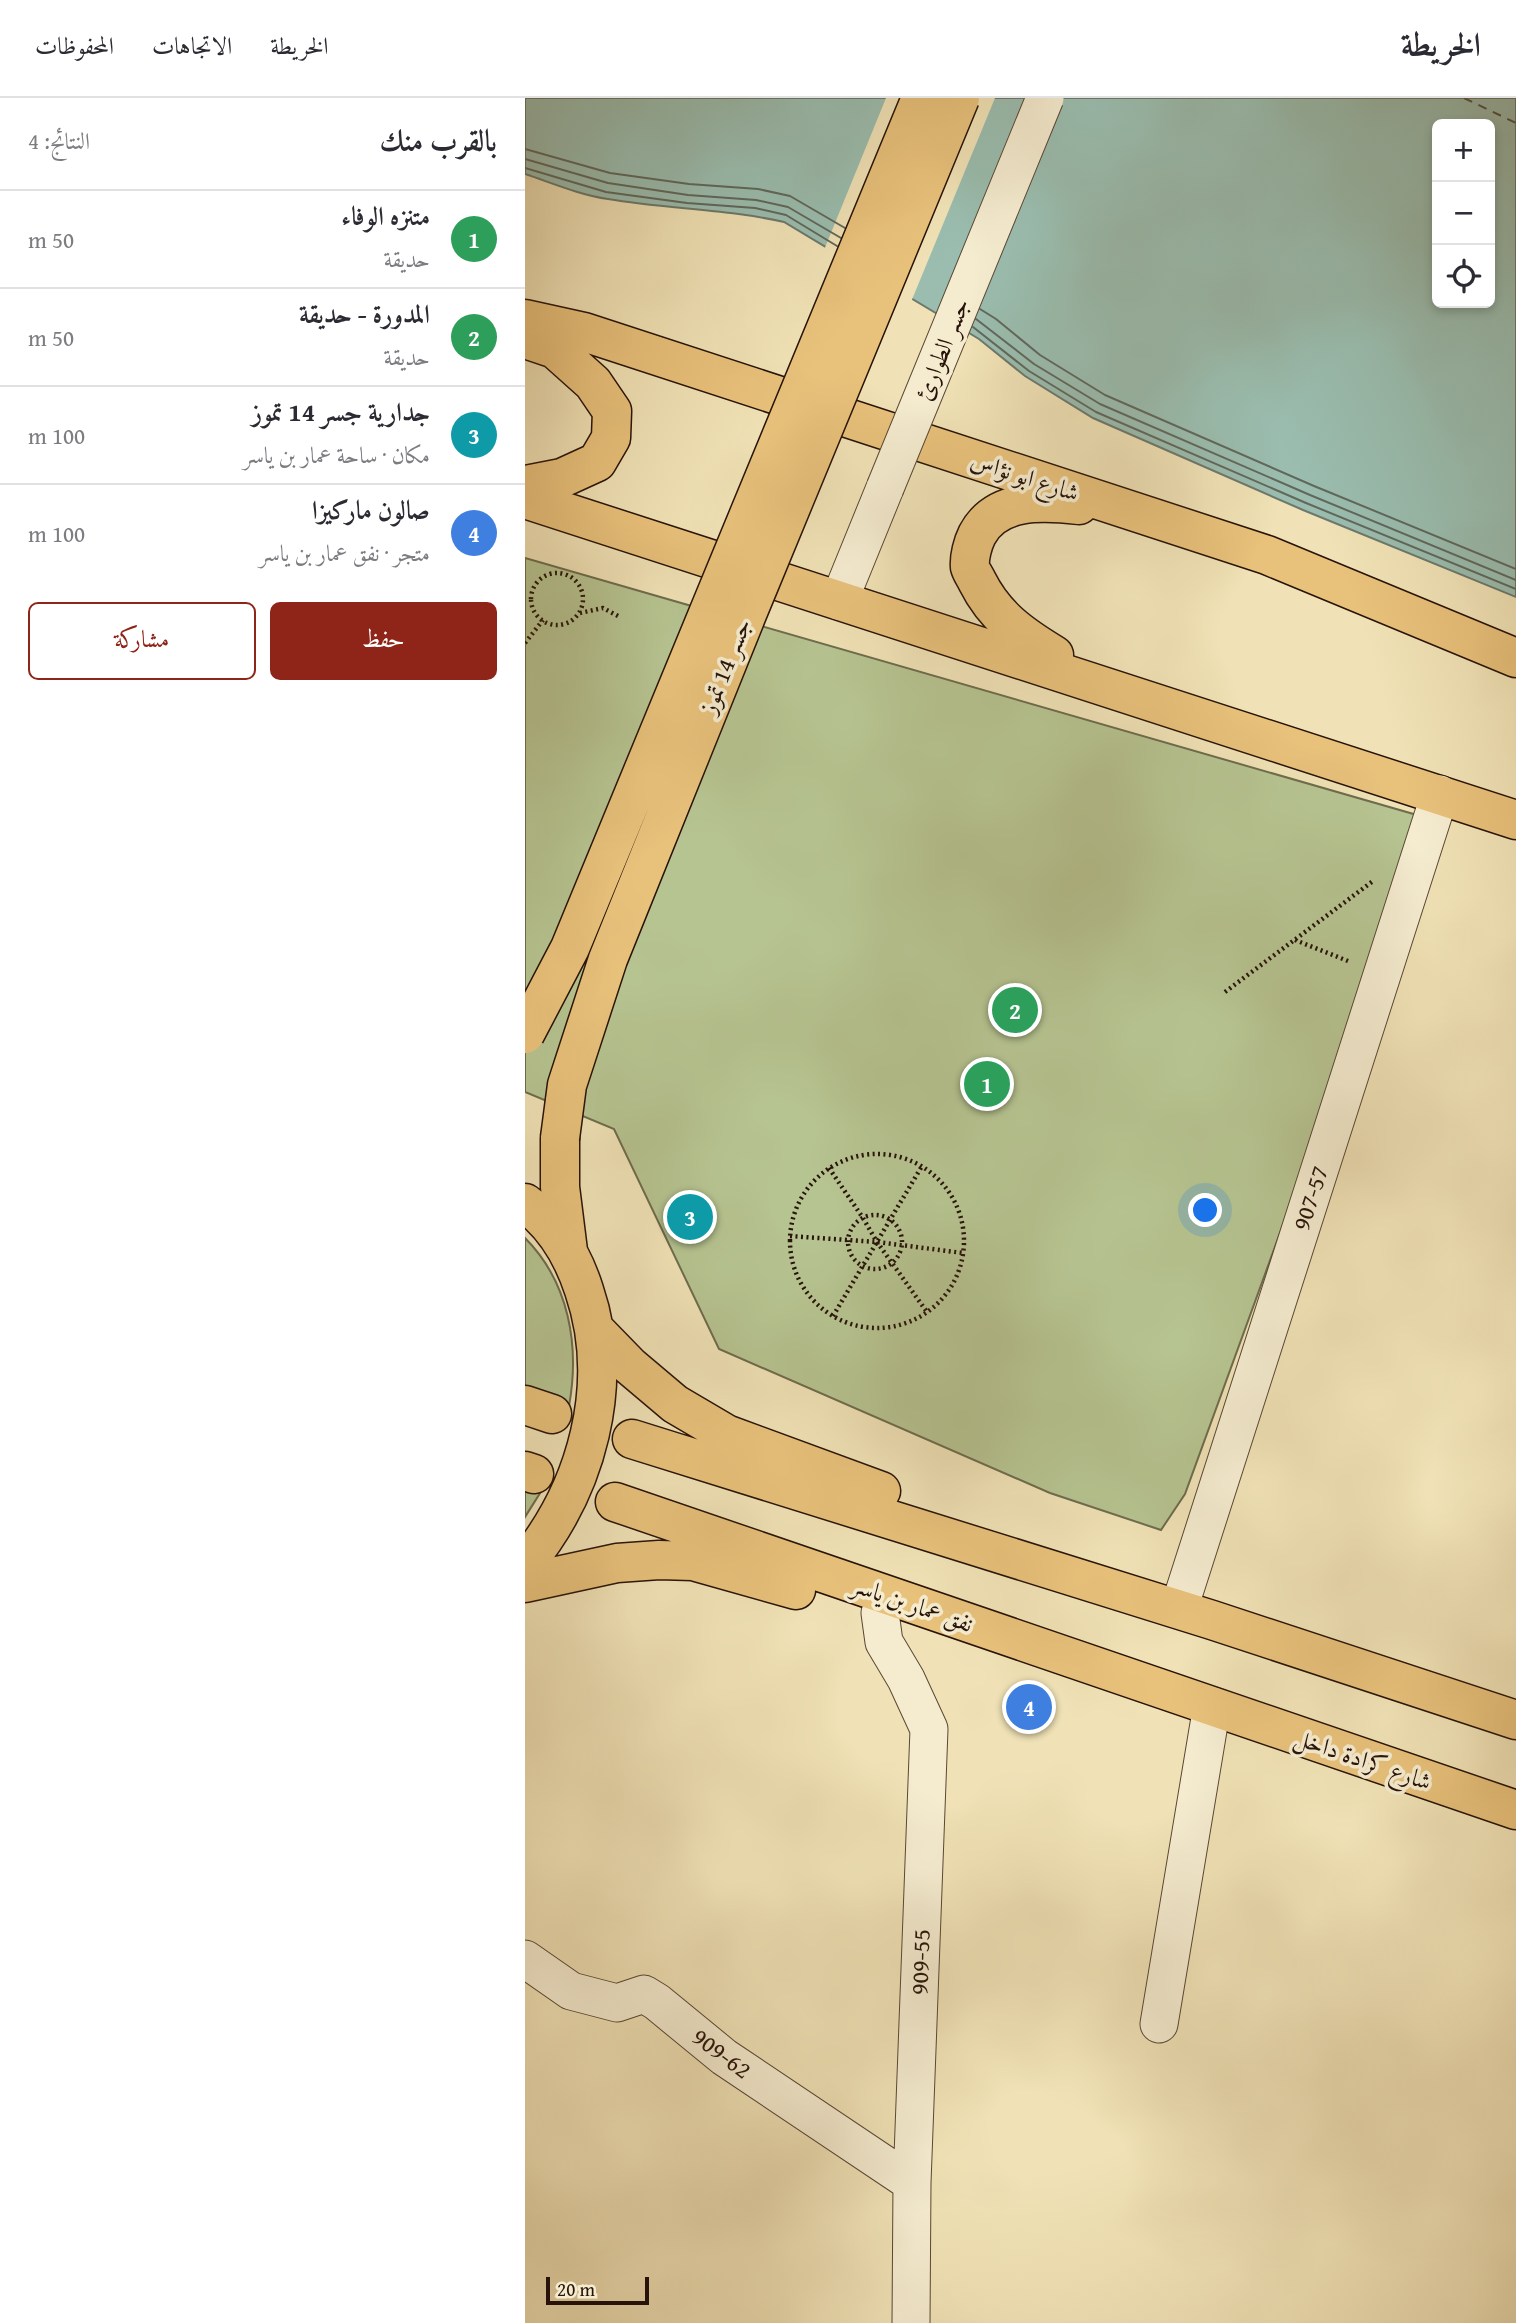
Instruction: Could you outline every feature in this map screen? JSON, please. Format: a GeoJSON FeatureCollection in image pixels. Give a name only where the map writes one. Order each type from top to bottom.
{"type":"FeatureCollection","features":[{"type":"Feature","properties":{"kind":"main road","name":"جسر 14 تموز"},"geometry":{"type":"LineString","coordinates":[[525,1034],[571,948],[921,98]]}},
{"type":"Feature","properties":{"kind":"main road","name":"جسر 14 تموز"},"geometry":{"type":"LineString","coordinates":[[568,1251],[560,1186],[560,1138],[567,1085],[608,959],[752,601],[960,98]]}},
{"type":"Feature","properties":{"kind":"main road","name":"شارع ابو نؤاس"},"geometry":{"type":"LineString","coordinates":[[525,319],[584,332],[1267,555],[1516,658]]}},
{"type":"Feature","properties":{"kind":"main road"},"geometry":{"type":"LineString","coordinates":[[525,338],[555,349],[593,383],[611,411],[611,438],[597,462],[562,478],[525,485]]}},
{"type":"Feature","properties":{"kind":"main road"},"geometry":{"type":"LineString","coordinates":[[525,499],[1516,820]]}},
{"type":"Feature","properties":{"kind":"main road"},"geometry":{"type":"LineString","coordinates":[[1248,731],[1067,663],[1014,630],[984,596],[970,567],[973,544],[984,522],[1002,510],[1045,501],[1091,507],[1267,555]]}},
{"type":"Feature","properties":{"kind":"main road"},"geometry":{"type":"LineString","coordinates":[[525,1203],[552,1229],[568,1251],[580,1276],[595,1330],[597,1387],[588,1444],[567,1498],[543,1540],[525,1564]]}},
{"type":"Feature","properties":{"kind":"main road"},"geometry":{"type":"LineString","coordinates":[[595,1330],[630,1366],[675,1404],[726,1434],[1197,1611],[1516,1720]]}},
{"type":"Feature","properties":{"kind":"main road"},"geometry":{"type":"LineString","coordinates":[[632,1439],[1197,1611]]}},
{"type":"Feature","properties":{"kind":"main road","name":"نفق عمار بن ياسر"},"geometry":{"type":"LineString","coordinates":[[615,1502],[1212,1706]]}},
{"type":"Feature","properties":{"kind":"main road"},"geometry":{"type":"LineString","coordinates":[[525,1583],[617,1563],[694,1561],[1212,1706]]}},
{"type":"Feature","properties":{"kind":"main road","name":"شارع كرادة داخل"},"geometry":{"type":"LineString","coordinates":[[1212,1706],[1516,1810]]}},
{"type":"Feature","properties":{"kind":"street","name":"جسر الطوارئ"},"geometry":{"type":"LineString","coordinates":[[839,601],[1045,98]]}},
{"type":"Feature","properties":{"kind":"street","name":"907-57"},"geometry":{"type":"LineString","coordinates":[[1197,1611],[1381,975],[1440,794]]}},
{"type":"Feature","properties":{"kind":"street","name":"909-55"},"geometry":{"type":"LineString","coordinates":[[880,1613],[884,1642],[906,1679],[929,1729],[912,2183],[911,2323]]}},
{"type":"Feature","properties":{"kind":"street"},"geometry":{"type":"LineString","coordinates":[[1159,2024],[1212,1706]]}},
{"type":"Feature","properties":{"kind":"street","name":"909-62"},"geometry":{"type":"LineString","coordinates":[[525,1959],[571,1992],[617,2003],[643,1994],[657,2002],[724,2057],[912,2183]]}},
{"type":"Feature","properties":{"kind":"path"},"geometry":{"type":"LineString","coordinates":[[579,614],[583,596],[575,579],[568,574],[551,573],[537,581],[530,596],[534,612],[543,620],[555,625],[564,624],[579,614],[603,608],[618,616]]}},
{"type":"Feature","properties":{"kind":"path"},"geometry":{"type":"LineString","coordinates":[[525,643],[543,620]]}},
{"type":"Feature","properties":{"kind":"path"},"geometry":{"type":"LineString","coordinates":[[1225,992],[1423,844]]}},
{"type":"Feature","properties":{"kind":"path"},"geometry":{"type":"LineString","coordinates":[[1294,940],[1381,975]]}},
{"type":"Feature","properties":{"kind":"path"},"geometry":{"type":"LineString","coordinates":[[890,1155],[922,1166],[951,1194],[960,1213],[964,1233],[958,1274],[947,1293],[927,1312],[900,1325],[866,1327],[833,1316],[811,1297],[796,1273],[791,1255],[792,1221],[804,1192],[829,1168],[857,1156],[890,1155]]}},
{"type":"Feature","properties":{"kind":"path"},"geometry":{"type":"LineString","coordinates":[[833,1316],[922,1166]]}},
{"type":"Feature","properties":{"kind":"path"},"geometry":{"type":"LineString","coordinates":[[829,1168],[927,1312]]}},
{"type":"Feature","properties":{"kind":"path"},"geometry":{"type":"LineString","coordinates":[[878,1215],[890,1219],[900,1230],[902,1247],[899,1255],[892,1264],[878,1269],[862,1266],[851,1254],[848,1241],[850,1231],[863,1218],[878,1215]]}},
{"type":"Feature","properties":{"kind":"path"},"geometry":{"type":"LineString","coordinates":[[790,1236],[877,1242],[963,1253]]}},
{"type":"Feature","properties":{"kind":"green space"},"geometry":{"type":"Polygon","coordinates":[[[525,558],[1417,815],[1375,972],[1185,1494],[1161,1530],[1050,1493],[719,1349],[614,1129],[525,1092],[525,558]]]}},
{"type":"Feature","properties":{"kind":"green space"},"geometry":{"type":"Polygon","coordinates":[[[525,1238],[552,1274],[568,1316],[573,1361],[569,1406],[525,1393],[525,1238]]]}},
{"type":"Feature","properties":{"kind":"green space"},"geometry":{"type":"Polygon","coordinates":[[[525,1484],[542,1490],[525,1517],[525,1484]]]}},
{"type":"Feature","properties":{"kind":"water"},"geometry":{"type":"Polygon","coordinates":[[[525,98],[1516,98],[1516,597],[1303,510],[1093,418],[1025,376],[979,339],[784,222],[741,214],[652,205],[577,192],[525,174],[525,98]]]}},
{"type":"Feature","properties":{"kind":"pier"},"geometry":{"type":"Polygon","coordinates":[[[886,98],[995,98],[911,302],[824,250],[886,98]]]}},
{"type":"Feature","properties":{"kind":"ferry route"},"geometry":{"type":"LineString","coordinates":[[1464,98],[1516,123]]}},
{"type":"Feature","properties":{"kind":"place","name":"المدورة - حديقة"},"geometry":{"type":"Point","coordinates":[1015,1010]}},
{"type":"Feature","properties":{"kind":"place","name":"متنزه الوفاء"},"geometry":{"type":"Point","coordinates":[987,1084]}},
{"type":"Feature","properties":{"kind":"place","name":"جدارية جسر 14 تموز"},"geometry":{"type":"Point","coordinates":[690,1217]}},
{"type":"Feature","properties":{"kind":"place","name":"صالون ماركيزا"},"geometry":{"type":"Point","coordinates":[1029,1707]}}]}
